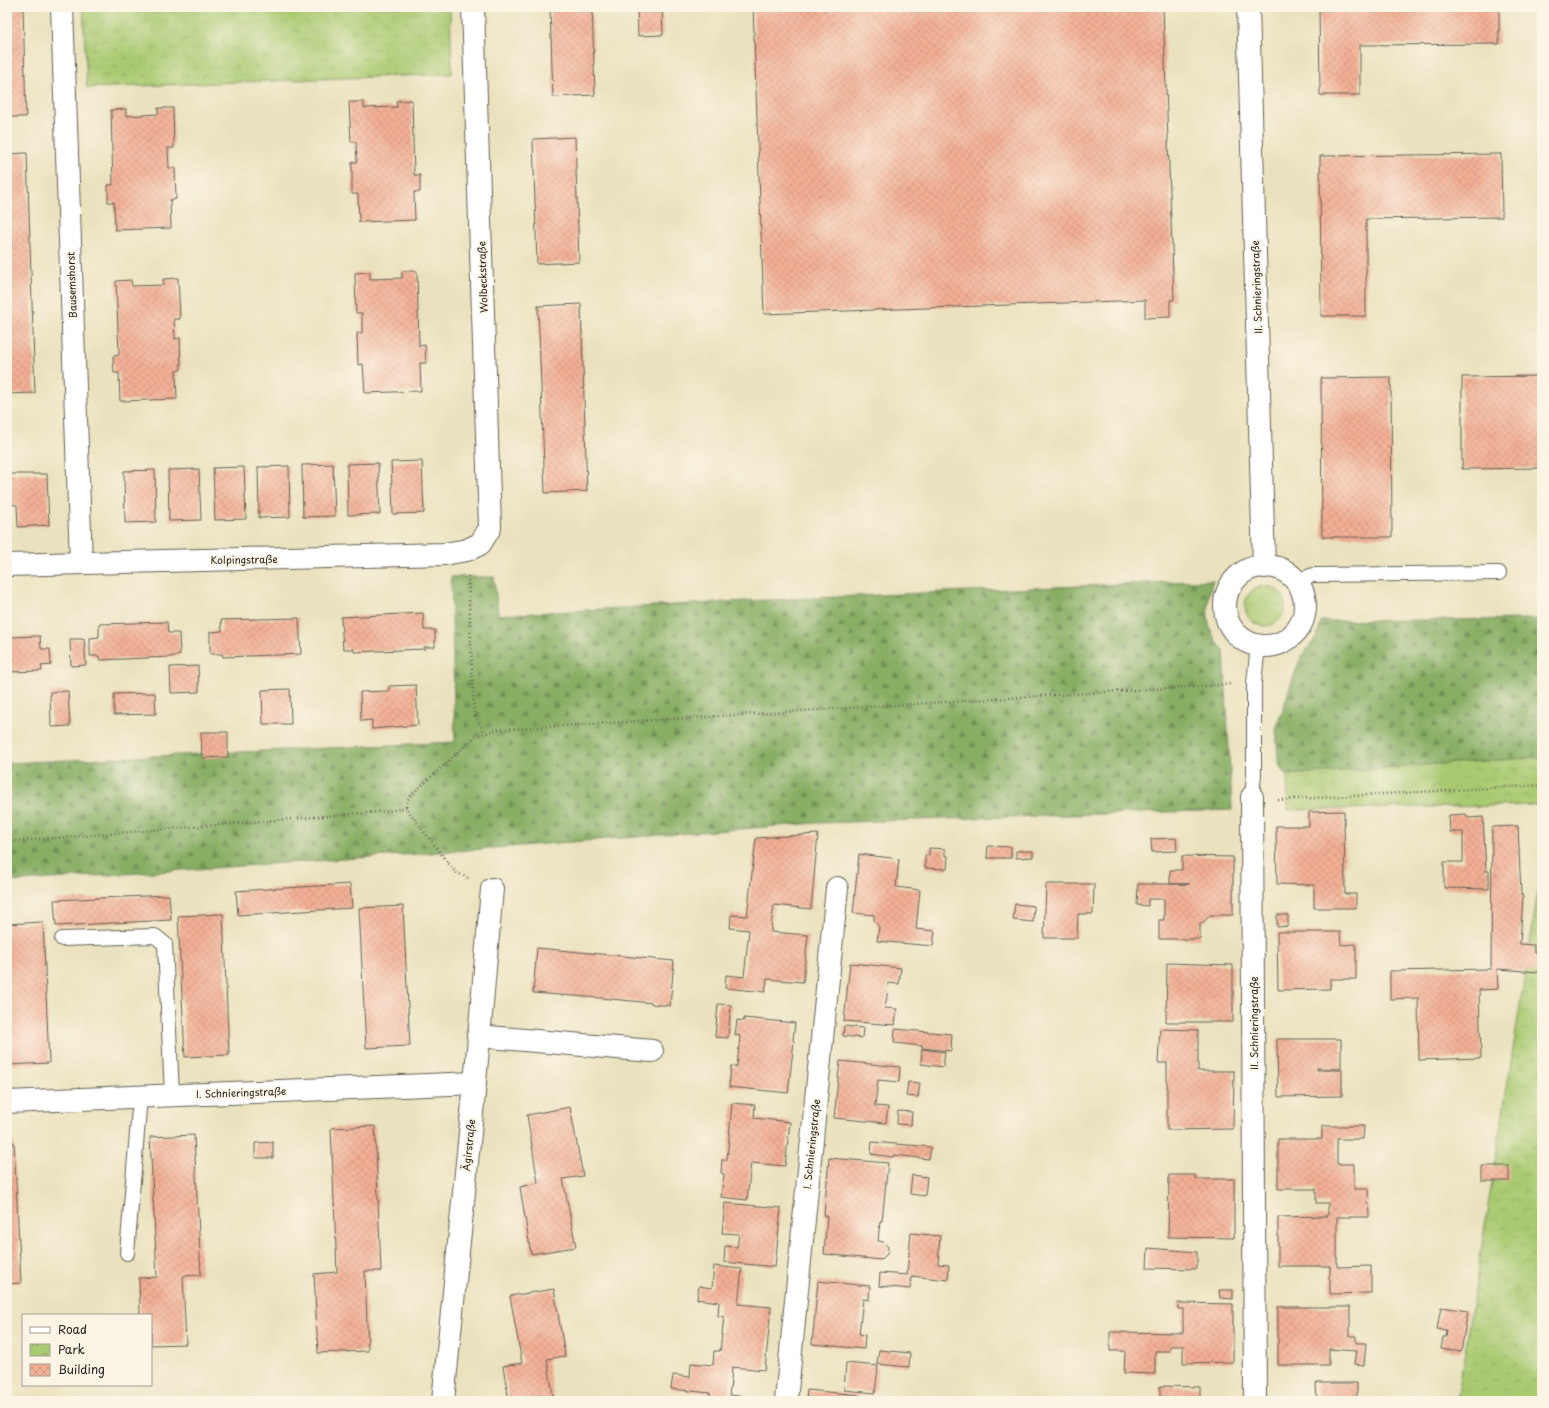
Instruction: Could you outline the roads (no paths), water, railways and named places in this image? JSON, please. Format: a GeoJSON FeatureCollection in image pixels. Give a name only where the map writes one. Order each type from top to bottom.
{"type":"FeatureCollection","features":[{"type":"Feature","properties":{"kind":"street","name":"Bausemshorst"},"geometry":{"type":"LineString","coordinates":[[62,7],[81,563]]}},
{"type":"Feature","properties":{"kind":"street","name":"Wolbeckstraße"},"geometry":{"type":"LineString","coordinates":[[472,7],[490,528],[474,547]]}},
{"type":"Feature","properties":{"kind":"street","name":"II. Schnieringstraße"},"geometry":{"type":"LineString","coordinates":[[1248,7],[1264,567]]}},
{"type":"Feature","properties":{"kind":"street","name":"Kolpingstraße"},"geometry":{"type":"LineString","coordinates":[[7,566],[444,554],[474,547]]}},
{"type":"Feature","properties":{"kind":"street"},"geometry":{"type":"LineString","coordinates":[[1264,567],[1280,570],[1289,574],[1296,581],[1302,590],[1305,600],[1305,610],[1303,621],[1299,628],[1286,640],[1279,644],[1269,646],[1258,645],[1247,642],[1237,635],[1228,622],[1225,605],[1226,597],[1231,586],[1238,577],[1246,571],[1264,567]]}},
{"type":"Feature","properties":{"kind":"street","name":"II. Schnieringstraße"},"geometry":{"type":"LineString","coordinates":[[1252,797],[1255,1401]]}},
{"type":"Feature","properties":{"kind":"street","name":"I. Schnieringstraße"},"geometry":{"type":"LineString","coordinates":[[786,1401],[837,888]]}},
{"type":"Feature","properties":{"kind":"street","name":"Ägirstraße"},"geometry":{"type":"LineString","coordinates":[[443,1401],[475,1083],[492,889]]}},
{"type":"Feature","properties":{"kind":"street"},"geometry":{"type":"LineString","coordinates":[[478,1036],[652,1051]]}},
{"type":"Feature","properties":{"kind":"street","name":"I. Schnieringstraße"},"geometry":{"type":"LineString","coordinates":[[7,1102],[475,1083]]}},
{"type":"Feature","properties":{"kind":"lane"},"geometry":{"type":"LineString","coordinates":[[1296,581],[1313,575],[1499,573]]}},
{"type":"Feature","properties":{"kind":"lane","name":"II. Schnieringstraße"},"geometry":{"type":"LineString","coordinates":[[1252,797],[1254,774],[1254,683],[1258,645]]}},
{"type":"Feature","properties":{"kind":"lane"},"geometry":{"type":"LineString","coordinates":[[62,939],[155,936],[165,944],[172,1095]]}},
{"type":"Feature","properties":{"kind":"lane"},"geometry":{"type":"LineString","coordinates":[[127,1253],[140,1097]]}}]}
